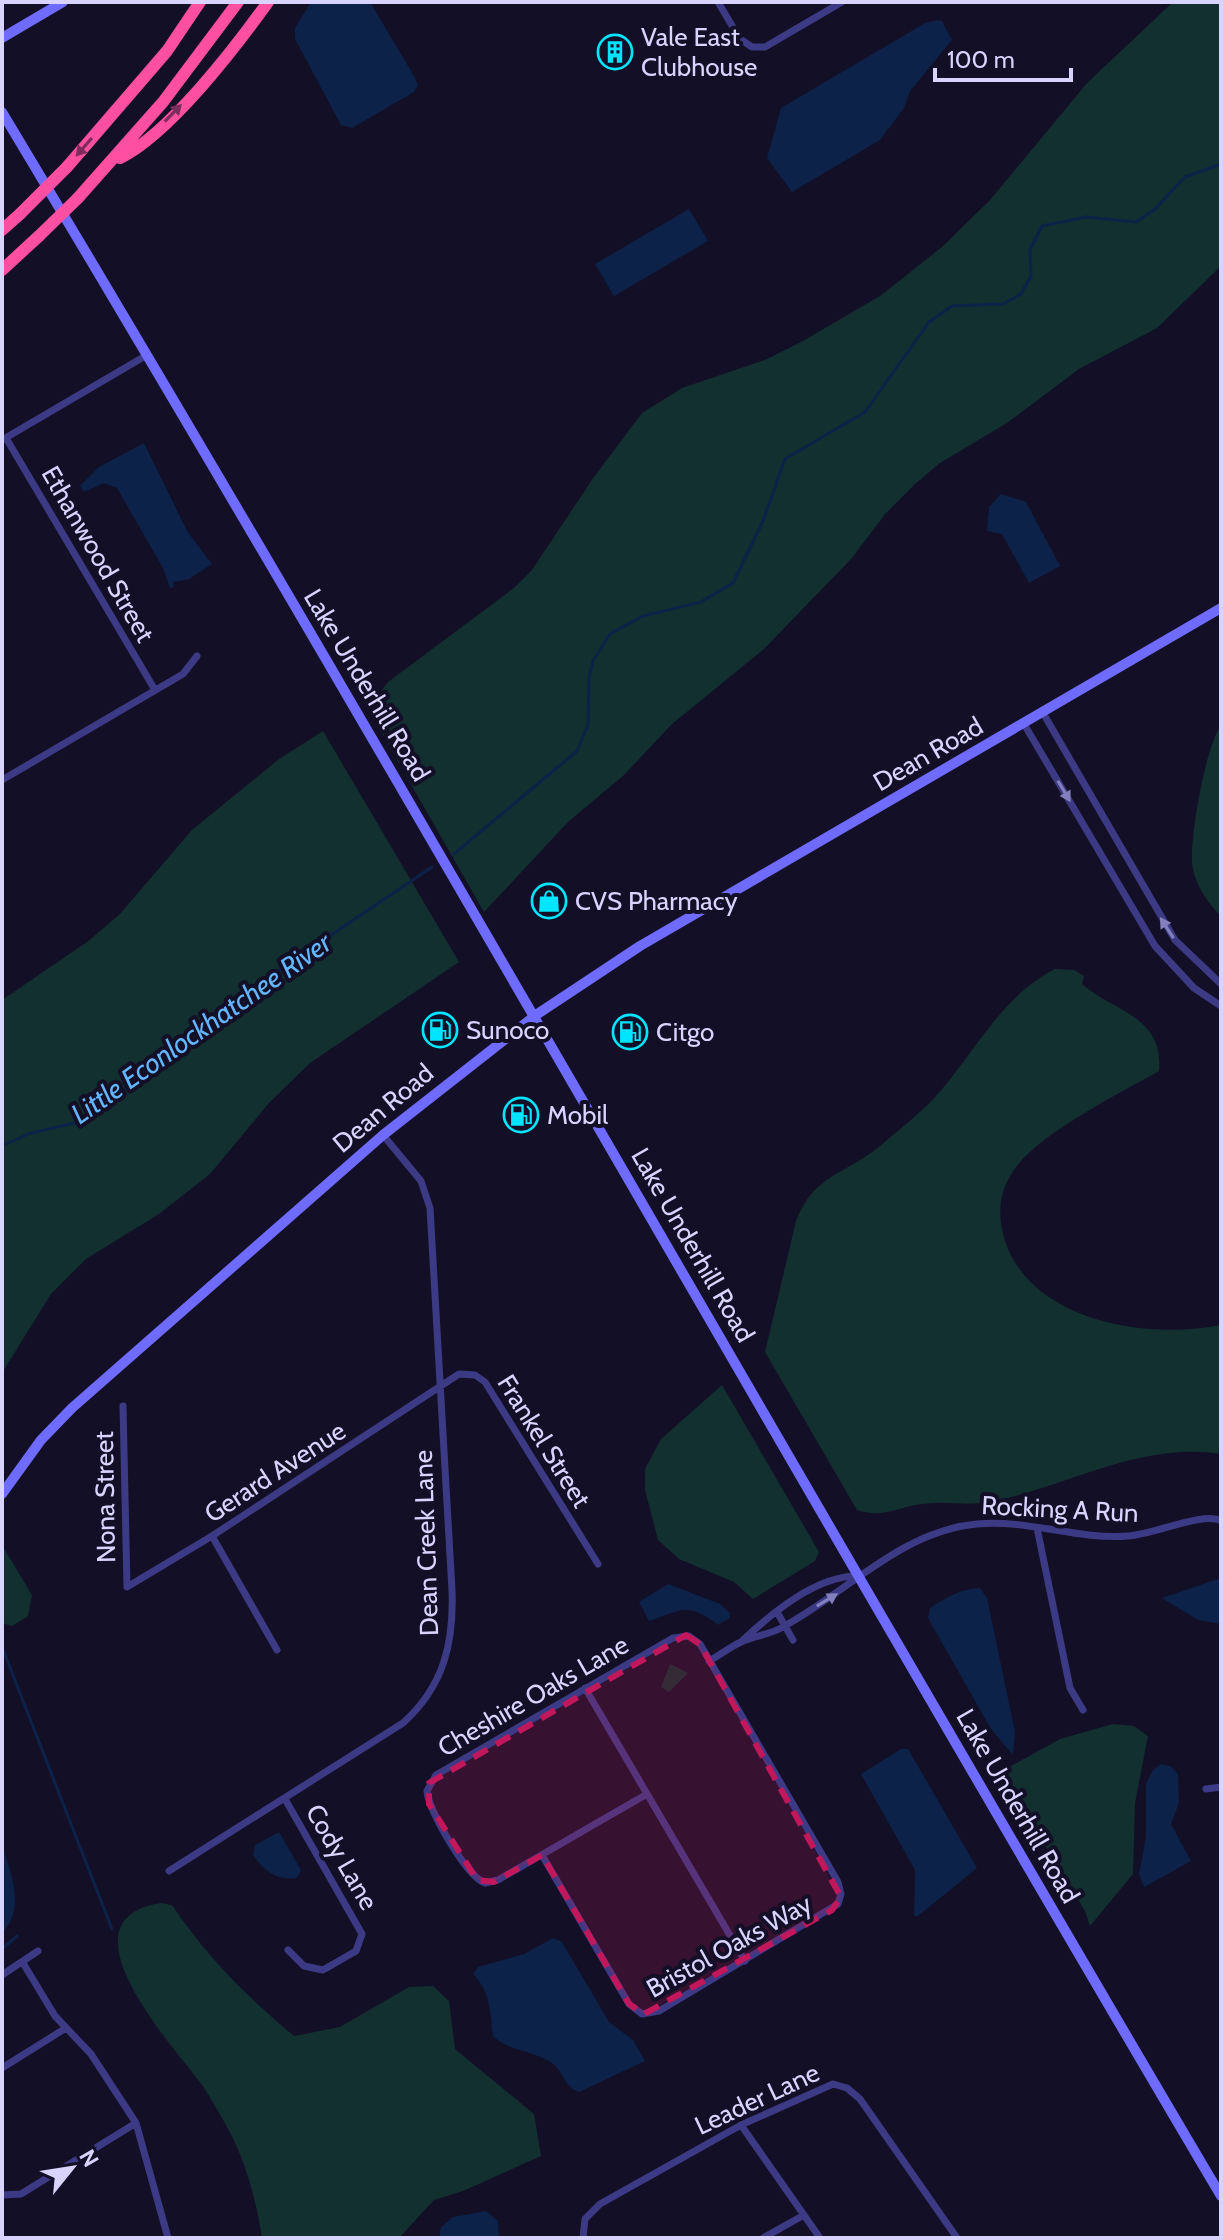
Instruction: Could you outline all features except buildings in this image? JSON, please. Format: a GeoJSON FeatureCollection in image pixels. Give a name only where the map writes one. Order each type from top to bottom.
{"type":"FeatureCollection","features":[{"type":"Feature","properties":{"kind":"highway"},"geometry":{"type":"LineString","coordinates":[[2,230],[67,167],[167,51],[200,2]]}},
{"type":"Feature","properties":{"kind":"highway"},"geometry":{"type":"LineString","coordinates":[[2,270],[113,162],[238,2]]}},
{"type":"Feature","properties":{"kind":"highway"},"geometry":{"type":"LineString","coordinates":[[113,162],[140,148],[155,133],[248,30],[268,2]]}},
{"type":"Feature","properties":{"kind":"street"},"geometry":{"type":"LineString","coordinates":[[2,38],[63,2]]}},
{"type":"Feature","properties":{"kind":"street"},"geometry":{"type":"LineString","coordinates":[[718,2],[740,39],[752,47],[765,47],[842,2]]}},
{"type":"Feature","properties":{"kind":"street","name":"Lake Underhill Road"},"geometry":{"type":"LineString","coordinates":[[2,112],[536,1015],[857,1576],[1221,2196]]}},
{"type":"Feature","properties":{"kind":"street"},"geometry":{"type":"LineString","coordinates":[[4,439],[147,355]]}},
{"type":"Feature","properties":{"kind":"street","name":"Ethanwood Street"},"geometry":{"type":"LineString","coordinates":[[4,439],[155,690]]}},
{"type":"Feature","properties":{"kind":"street","name":"Dean Road"},"geometry":{"type":"LineString","coordinates":[[2,1494],[41,1440],[72,1408],[383,1135],[536,1015],[638,948],[1221,608]]}},
{"type":"Feature","properties":{"kind":"street"},"geometry":{"type":"LineString","coordinates":[[2,780],[184,673],[197,656]]}},
{"type":"Feature","properties":{"kind":"street"},"geometry":{"type":"LineString","coordinates":[[1043,713],[1167,929],[1195,962],[1221,984]]}},
{"type":"Feature","properties":{"kind":"street"},"geometry":{"type":"LineString","coordinates":[[1024,724],[1155,946],[1194,988],[1221,1006]]}},
{"type":"Feature","properties":{"kind":"street","name":"Dean Creek Lane"},"geometry":{"type":"LineString","coordinates":[[169,1871],[403,1723],[427,1697],[445,1663],[453,1608],[429,1200],[421,1181],[383,1135]]}},
{"type":"Feature","properties":{"kind":"street","name":"Frankel Street"},"geometry":{"type":"LineString","coordinates":[[441,1385],[459,1374],[475,1375],[485,1382],[598,1564]]}},
{"type":"Feature","properties":{"kind":"street","name":"Gerard Avenue"},"geometry":{"type":"LineString","coordinates":[[127,1587],[212,1536],[441,1385]]}},
{"type":"Feature","properties":{"kind":"street","name":"Nona Street"},"geometry":{"type":"LineString","coordinates":[[123,1406],[127,1587]]}},
{"type":"Feature","properties":{"kind":"street","name":"Rocking A Run"},"geometry":{"type":"LineString","coordinates":[[709,1661],[742,1642],[785,1626],[842,1592],[857,1576],[918,1541],[953,1528],[987,1523],[1121,1537],[1160,1532],[1198,1518],[1211,1517],[1221,1521]]}},
{"type":"Feature","properties":{"kind":"street"},"geometry":{"type":"LineString","coordinates":[[1037,1528],[1070,1688],[1083,1710]]}},
{"type":"Feature","properties":{"kind":"street"},"geometry":{"type":"LineString","coordinates":[[212,1536],[277,1650]]}},
{"type":"Feature","properties":{"kind":"street","name":"Rocking A Run"},"geometry":{"type":"LineString","coordinates":[[742,1642],[777,1612],[836,1577],[857,1576]]}},
{"type":"Feature","properties":{"kind":"street"},"geometry":{"type":"LineString","coordinates":[[777,1612],[793,1640]]}},
{"type":"Feature","properties":{"kind":"street","name":"Cheshire Oaks Lane"},"geometry":{"type":"LineString","coordinates":[[647,1794],[494,1882],[477,1880],[429,1804],[428,1786],[436,1775],[679,1635],[695,1639],[709,1661]]}},
{"type":"Feature","properties":{"kind":"street","name":"Bristol Oaks Way"},"geometry":{"type":"LineString","coordinates":[[542,1855],[629,2004],[639,2013],[655,2013],[834,1908],[841,1889],[709,1661]]}},
{"type":"Feature","properties":{"kind":"street"},"geometry":{"type":"LineString","coordinates":[[585,1688],[745,1961]]}},
{"type":"Feature","properties":{"kind":"street"},"geometry":{"type":"LineString","coordinates":[[1206,1789],[1221,1787]]}},
{"type":"Feature","properties":{"kind":"street","name":"Cody Lane"},"geometry":{"type":"LineString","coordinates":[[285,1799],[362,1934],[356,1951],[323,1970],[304,1966],[288,1950]]}},
{"type":"Feature","properties":{"kind":"street"},"geometry":{"type":"LineString","coordinates":[[2,1975],[38,1951]]}},
{"type":"Feature","properties":{"kind":"street"},"geometry":{"type":"LineString","coordinates":[[23,1963],[66,2028],[91,2054],[136,2123],[146,2149],[168,2238]]}},
{"type":"Feature","properties":{"kind":"street"},"geometry":{"type":"LineString","coordinates":[[2,2068],[66,2028]]}},
{"type":"Feature","properties":{"kind":"street","name":"Leader Lane"},"geometry":{"type":"LineString","coordinates":[[583,2238],[585,2219],[594,2208],[741,2125],[824,2085],[847,2088],[860,2099],[957,2238]]}},
{"type":"Feature","properties":{"kind":"street"},"geometry":{"type":"LineString","coordinates":[[2,2195],[21,2194],[136,2123]]}},
{"type":"Feature","properties":{"kind":"street"},"geometry":{"type":"LineString","coordinates":[[741,2125],[820,2238]]}},
{"type":"Feature","properties":{"kind":"street"},"geometry":{"type":"LineString","coordinates":[[763,2238],[804,2215]]}},
{"type":"Feature","properties":{"kind":"highlighted area"},"geometry":{"type":"Polygon","coordinates":[[[686,1635],[700,1644],[841,1897],[832,1910],[644,2014],[629,2004],[542,1855],[494,1882],[477,1880],[429,1804],[429,1783],[686,1635]]]}},
{"type":"Feature","properties":{"kind":"green space"},"geometry":{"type":"Polygon","coordinates":[[[1173,2],[1221,2],[1221,266],[1157,328],[1079,369],[1007,423],[940,463],[914,485],[886,513],[852,558],[764,649],[672,724],[624,775],[568,822],[484,912],[368,709],[388,682],[514,588],[532,570],[594,477],[642,413],[682,388],[765,360],[880,296],[942,247],[990,200],[1087,83],[1173,2]]]}},
{"type":"Feature","properties":{"kind":"green space"},"geometry":{"type":"Polygon","coordinates":[[[1221,725],[1221,916],[1202,891],[1192,861],[1200,791],[1221,725]]]}},
{"type":"Feature","properties":{"kind":"green space"},"geometry":{"type":"Polygon","coordinates":[[[323,731],[459,962],[310,1063],[269,1103],[210,1174],[159,1214],[86,1259],[51,1294],[2,1373],[2,1000],[87,942],[119,915],[192,830],[279,759],[323,731]]]}},
{"type":"Feature","properties":{"kind":"green space"},"geometry":{"type":"Polygon","coordinates":[[[1055,969],[1074,970],[1084,976],[1082,984],[1145,1027],[1154,1038],[1159,1071],[1077,1118],[1021,1161],[1010,1176],[1001,1200],[1000,1216],[1005,1241],[1019,1268],[1040,1290],[1066,1307],[1096,1319],[1160,1330],[1221,1325],[1221,1454],[1161,1454],[1132,1460],[989,1502],[922,1504],[882,1513],[857,1510],[765,1352],[796,1221],[803,1206],[821,1184],[880,1146],[921,1111],[1021,992],[1055,969]]]}},
{"type":"Feature","properties":{"kind":"green space"},"geometry":{"type":"Polygon","coordinates":[[[722,1385],[819,1552],[815,1561],[753,1599],[734,1582],[679,1559],[658,1540],[645,1490],[645,1469],[661,1439],[722,1385]]]}},
{"type":"Feature","properties":{"kind":"green space"},"geometry":{"type":"Polygon","coordinates":[[[2,1545],[32,1595],[28,1616],[12,1626],[2,1623],[2,1545]]]}},
{"type":"Feature","properties":{"kind":"green space"},"geometry":{"type":"Polygon","coordinates":[[[670,1664],[688,1673],[669,1692],[661,1687],[670,1664]]]}},
{"type":"Feature","properties":{"kind":"green space"},"geometry":{"type":"Polygon","coordinates":[[[1113,1724],[1134,1726],[1148,1736],[1135,1803],[1133,1874],[1090,1926],[1085,1911],[1000,1772],[1060,1739],[1113,1724]]]}},
{"type":"Feature","properties":{"kind":"green space"},"geometry":{"type":"Polygon","coordinates":[[[161,1903],[172,1905],[228,1975],[294,2036],[340,2027],[409,1987],[433,1986],[449,2001],[455,2049],[534,2114],[541,2156],[463,2191],[434,2200],[399,2238],[262,2238],[249,2181],[234,2140],[202,2085],[149,2015],[131,1986],[120,1958],[119,1933],[131,1914],[161,1903]]]}},
{"type":"Feature","properties":{"kind":"water"},"geometry":{"type":"Polygon","coordinates":[[[311,2],[370,2],[414,76],[418,85],[414,92],[352,128],[341,125],[295,39],[295,28],[311,2]]]}},
{"type":"Feature","properties":{"kind":"water"},"geometry":{"type":"Polygon","coordinates":[[[942,21],[952,40],[910,91],[904,108],[880,140],[792,192],[767,158],[781,108],[925,23],[942,21]]]}},
{"type":"Feature","properties":{"kind":"water"},"geometry":{"type":"Polygon","coordinates":[[[689,209],[708,241],[614,296],[595,264],[689,209]]]}},
{"type":"Feature","properties":{"kind":"water"},"geometry":{"type":"Polygon","coordinates":[[[144,443],[187,531],[212,564],[189,579],[173,582],[174,587],[170,588],[163,568],[117,488],[104,483],[84,492],[80,486],[99,467],[144,443]]]}},
{"type":"Feature","properties":{"kind":"water"},"geometry":{"type":"Polygon","coordinates":[[[1001,494],[1026,502],[1060,566],[1029,583],[1002,534],[987,531],[989,507],[1001,494]]]}},
{"type":"Feature","properties":{"kind":"water"},"geometry":{"type":"Polygon","coordinates":[[[1221,1578],[1221,1624],[1198,1620],[1162,1598],[1221,1578]]]}},
{"type":"Feature","properties":{"kind":"water"},"geometry":{"type":"Polygon","coordinates":[[[668,1584],[720,1604],[730,1613],[730,1618],[718,1625],[698,1613],[683,1610],[649,1621],[639,1602],[668,1584]]]}},
{"type":"Feature","properties":{"kind":"water"},"geometry":{"type":"Polygon","coordinates":[[[980,1588],[987,1598],[1015,1732],[1013,1755],[991,1729],[928,1618],[930,1608],[942,1601],[960,1592],[980,1588]]]}},
{"type":"Feature","properties":{"kind":"water"},"geometry":{"type":"Polygon","coordinates":[[[901,1749],[908,1749],[977,1868],[918,1916],[914,1916],[915,1870],[861,1774],[901,1749]]]}},
{"type":"Feature","properties":{"kind":"water"},"geometry":{"type":"Polygon","coordinates":[[[1161,1764],[1170,1766],[1178,1774],[1179,1803],[1171,1824],[1191,1861],[1144,1887],[1139,1874],[1146,1837],[1146,1784],[1153,1770],[1161,1764]]]}},
{"type":"Feature","properties":{"kind":"water"},"geometry":{"type":"Polygon","coordinates":[[[279,1832],[301,1870],[297,1878],[272,1874],[253,1855],[255,1845],[279,1832]]]}},
{"type":"Feature","properties":{"kind":"water"},"geometry":{"type":"Polygon","coordinates":[[[2,1845],[15,1902],[9,1923],[2,1933],[2,1845]]]}},
{"type":"Feature","properties":{"kind":"water"},"geometry":{"type":"Polygon","coordinates":[[[553,1938],[562,1942],[609,2022],[633,2040],[645,2061],[579,2092],[570,2087],[560,2071],[546,2059],[507,2045],[493,2036],[486,1995],[473,1974],[478,1967],[524,1954],[553,1938]]]}},
{"type":"Feature","properties":{"kind":"water"},"geometry":{"type":"Polygon","coordinates":[[[486,2211],[498,2221],[499,2238],[439,2238],[441,2227],[453,2217],[486,2211]]]}},
{"type":"Feature","properties":{"kind":"waterway","name":"Little Econlockhatchee River"},"geometry":{"type":"LineString","coordinates":[[454,854],[577,751],[588,725],[589,678],[593,661],[610,634],[643,616],[701,602],[733,583],[763,521],[785,459],[865,412],[929,322],[952,306],[1003,304],[1021,294],[1031,276],[1030,250],[1042,226],[1086,217],[1136,222],[1154,210],[1185,177],[1221,164]]}},
{"type":"Feature","properties":{"kind":"waterway","name":"Little Econlockhatchee River"},"geometry":{"type":"LineString","coordinates":[[2,1146],[28,1134],[78,1122],[129,1086],[174,1041],[432,867]]}},
{"type":"Feature","properties":{"kind":"waterway"},"geometry":{"type":"LineString","coordinates":[[2,1647],[112,1929]]}},
{"type":"Feature","properties":{"kind":"waterway"},"geometry":{"type":"LineString","coordinates":[[2,1949],[17,1936]]}},
{"type":"Feature","properties":{"kind":"place","name":"Vale East Clubhouse"},"geometry":{"type":"Point","coordinates":[615,52]}},
{"type":"Feature","properties":{"kind":"place","name":"CVS Pharmacy"},"geometry":{"type":"Point","coordinates":[549,901]}},
{"type":"Feature","properties":{"kind":"place","name":"Sunoco"},"geometry":{"type":"Point","coordinates":[440,1030]}},
{"type":"Feature","properties":{"kind":"place","name":"Citgo"},"geometry":{"type":"Point","coordinates":[630,1032]}},
{"type":"Feature","properties":{"kind":"place","name":"Mobil"},"geometry":{"type":"Point","coordinates":[521,1115]}}]}
